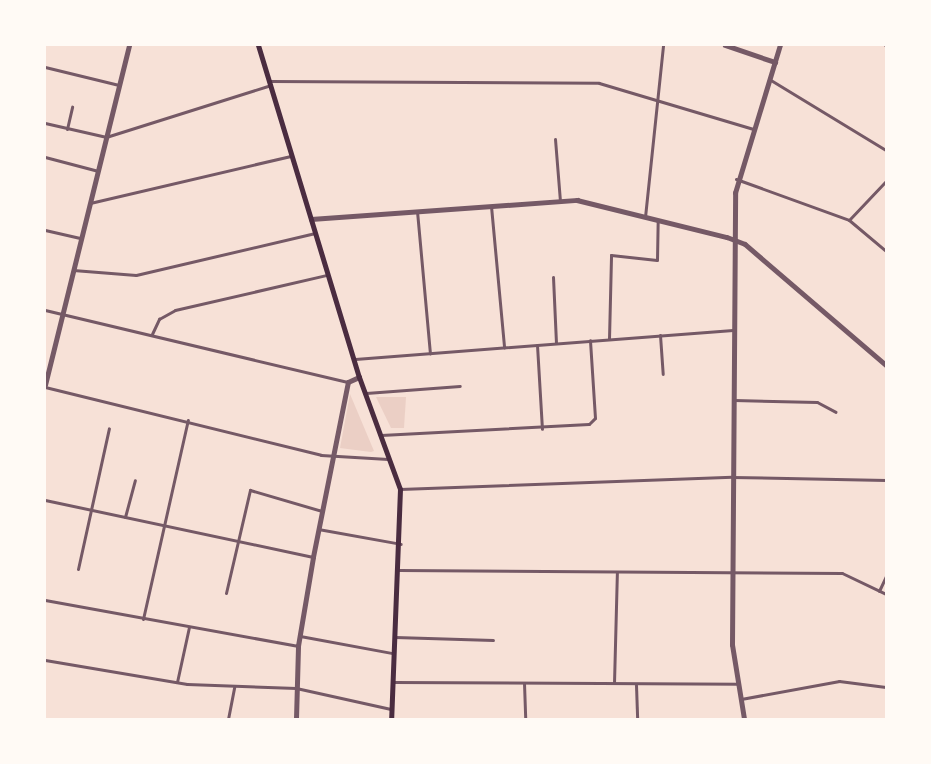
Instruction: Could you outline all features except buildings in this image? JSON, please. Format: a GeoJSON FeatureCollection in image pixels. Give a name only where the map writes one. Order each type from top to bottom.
{"type":"FeatureCollection","features":[{"type":"Feature","properties":{"kind":"main road"},"geometry":{"type":"LineString","coordinates":[[258,45],[358,377],[391,459],[400,489],[401,544],[391,719]]}},
{"type":"Feature","properties":{"kind":"street"},"geometry":{"type":"LineString","coordinates":[[129,45],[45,386],[332,454],[391,459]]}},
{"type":"Feature","properties":{"kind":"street"},"geometry":{"type":"LineString","coordinates":[[645,217],[663,45]]}},
{"type":"Feature","properties":{"kind":"street"},"geometry":{"type":"LineString","coordinates":[[725,45],[775,62]]}},
{"type":"Feature","properties":{"kind":"street"},"geometry":{"type":"LineString","coordinates":[[744,719],[739,684],[732,573],[733,239],[736,179],[780,45]]}},
{"type":"Feature","properties":{"kind":"street"},"geometry":{"type":"LineString","coordinates":[[45,67],[119,85]]}},
{"type":"Feature","properties":{"kind":"street"},"geometry":{"type":"LineString","coordinates":[[770,79],[886,150]]}},
{"type":"Feature","properties":{"kind":"street"},"geometry":{"type":"LineString","coordinates":[[45,123],[106,137],[270,83],[599,82],[753,129]]}},
{"type":"Feature","properties":{"kind":"street"},"geometry":{"type":"LineString","coordinates":[[67,129],[72,107]]}},
{"type":"Feature","properties":{"kind":"street"},"geometry":{"type":"LineString","coordinates":[[555,139],[560,201]]}},
{"type":"Feature","properties":{"kind":"street"},"geometry":{"type":"LineString","coordinates":[[90,203],[292,156]]}},
{"type":"Feature","properties":{"kind":"street"},"geometry":{"type":"LineString","coordinates":[[45,157],[98,171]]}},
{"type":"Feature","properties":{"kind":"street"},"geometry":{"type":"LineString","coordinates":[[736,179],[849,220],[886,251]]}},
{"type":"Feature","properties":{"kind":"street"},"geometry":{"type":"LineString","coordinates":[[849,220],[886,181]]}},
{"type":"Feature","properties":{"kind":"street"},"geometry":{"type":"LineString","coordinates":[[311,219],[560,201],[645,217],[733,239],[886,365]]}},
{"type":"Feature","properties":{"kind":"street"},"geometry":{"type":"LineString","coordinates":[[491,206],[504,347]]}},
{"type":"Feature","properties":{"kind":"street"},"geometry":{"type":"LineString","coordinates":[[417,211],[430,353]]}},
{"type":"Feature","properties":{"kind":"street"},"geometry":{"type":"LineString","coordinates":[[609,339],[611,255],[657,260],[658,220]]}},
{"type":"Feature","properties":{"kind":"street"},"geometry":{"type":"LineString","coordinates":[[45,230],[81,238]]}},
{"type":"Feature","properties":{"kind":"street"},"geometry":{"type":"LineString","coordinates":[[73,270],[136,275],[315,233]]}},
{"type":"Feature","properties":{"kind":"street"},"geometry":{"type":"LineString","coordinates":[[152,334],[159,319],[175,310],[327,275]]}},
{"type":"Feature","properties":{"kind":"street"},"geometry":{"type":"LineString","coordinates":[[553,277],[556,343]]}},
{"type":"Feature","properties":{"kind":"street"},"geometry":{"type":"LineString","coordinates":[[45,310],[348,382],[358,377]]}},
{"type":"Feature","properties":{"kind":"street"},"geometry":{"type":"LineString","coordinates":[[353,359],[733,330]]}},
{"type":"Feature","properties":{"kind":"street"},"geometry":{"type":"LineString","coordinates":[[660,335],[663,374]]}},
{"type":"Feature","properties":{"kind":"street"},"geometry":{"type":"LineString","coordinates":[[380,435],[542,429],[593,422],[590,340]]}},
{"type":"Feature","properties":{"kind":"street"},"geometry":{"type":"LineString","coordinates":[[537,345],[542,429]]}},
{"type":"Feature","properties":{"kind":"street"},"geometry":{"type":"LineString","coordinates":[[296,719],[298,646],[332,454],[348,382]]}},
{"type":"Feature","properties":{"kind":"street"},"geometry":{"type":"LineString","coordinates":[[364,393],[460,386]]}},
{"type":"Feature","properties":{"kind":"street"},"geometry":{"type":"LineString","coordinates":[[732,400],[817,402],[836,412]]}},
{"type":"Feature","properties":{"kind":"street"},"geometry":{"type":"LineString","coordinates":[[143,619],[188,420]]}},
{"type":"Feature","properties":{"kind":"street"},"geometry":{"type":"LineString","coordinates":[[78,569],[109,428]]}},
{"type":"Feature","properties":{"kind":"street"},"geometry":{"type":"LineString","coordinates":[[400,489],[732,477],[886,480]]}},
{"type":"Feature","properties":{"kind":"street"},"geometry":{"type":"LineString","coordinates":[[125,517],[135,480]]}},
{"type":"Feature","properties":{"kind":"street"},"geometry":{"type":"LineString","coordinates":[[226,593],[250,490],[322,511]]}},
{"type":"Feature","properties":{"kind":"street"},"geometry":{"type":"LineString","coordinates":[[45,500],[313,557]]}},
{"type":"Feature","properties":{"kind":"street"},"geometry":{"type":"LineString","coordinates":[[318,529],[401,544]]}},
{"type":"Feature","properties":{"kind":"street"},"geometry":{"type":"LineString","coordinates":[[399,570],[842,573],[886,594]]}},
{"type":"Feature","properties":{"kind":"street"},"geometry":{"type":"LineString","coordinates":[[614,683],[617,572]]}},
{"type":"Feature","properties":{"kind":"street"},"geometry":{"type":"LineString","coordinates":[[879,591],[886,576]]}},
{"type":"Feature","properties":{"kind":"street"},"geometry":{"type":"LineString","coordinates":[[45,600],[298,646]]}},
{"type":"Feature","properties":{"kind":"street"},"geometry":{"type":"LineString","coordinates":[[177,682],[189,627]]}},
{"type":"Feature","properties":{"kind":"street"},"geometry":{"type":"LineString","coordinates":[[300,636],[394,654]]}},
{"type":"Feature","properties":{"kind":"street"},"geometry":{"type":"LineString","coordinates":[[395,637],[493,640]]}},
{"type":"Feature","properties":{"kind":"street"},"geometry":{"type":"LineString","coordinates":[[45,660],[177,682],[234,687],[296,688],[391,709]]}},
{"type":"Feature","properties":{"kind":"street"},"geometry":{"type":"LineString","coordinates":[[741,699],[838,681],[886,687]]}},
{"type":"Feature","properties":{"kind":"street"},"geometry":{"type":"LineString","coordinates":[[393,682],[739,684]]}},
{"type":"Feature","properties":{"kind":"street"},"geometry":{"type":"LineString","coordinates":[[524,683],[525,719]]}},
{"type":"Feature","properties":{"kind":"street"},"geometry":{"type":"LineString","coordinates":[[636,685],[637,719]]}},
{"type":"Feature","properties":{"kind":"street"},"geometry":{"type":"LineString","coordinates":[[228,719],[234,687]]}},
{"type":"Feature","properties":{"kind":"shaded area"},"geometry":{"type":"Polygon","coordinates":[[[350,394],[374,451],[340,448],[350,394]]]}},
{"type":"Feature","properties":{"kind":"shaded area"},"geometry":{"type":"Polygon","coordinates":[[[376,397],[406,397],[404,428],[391,428],[376,397]]]}}]}
